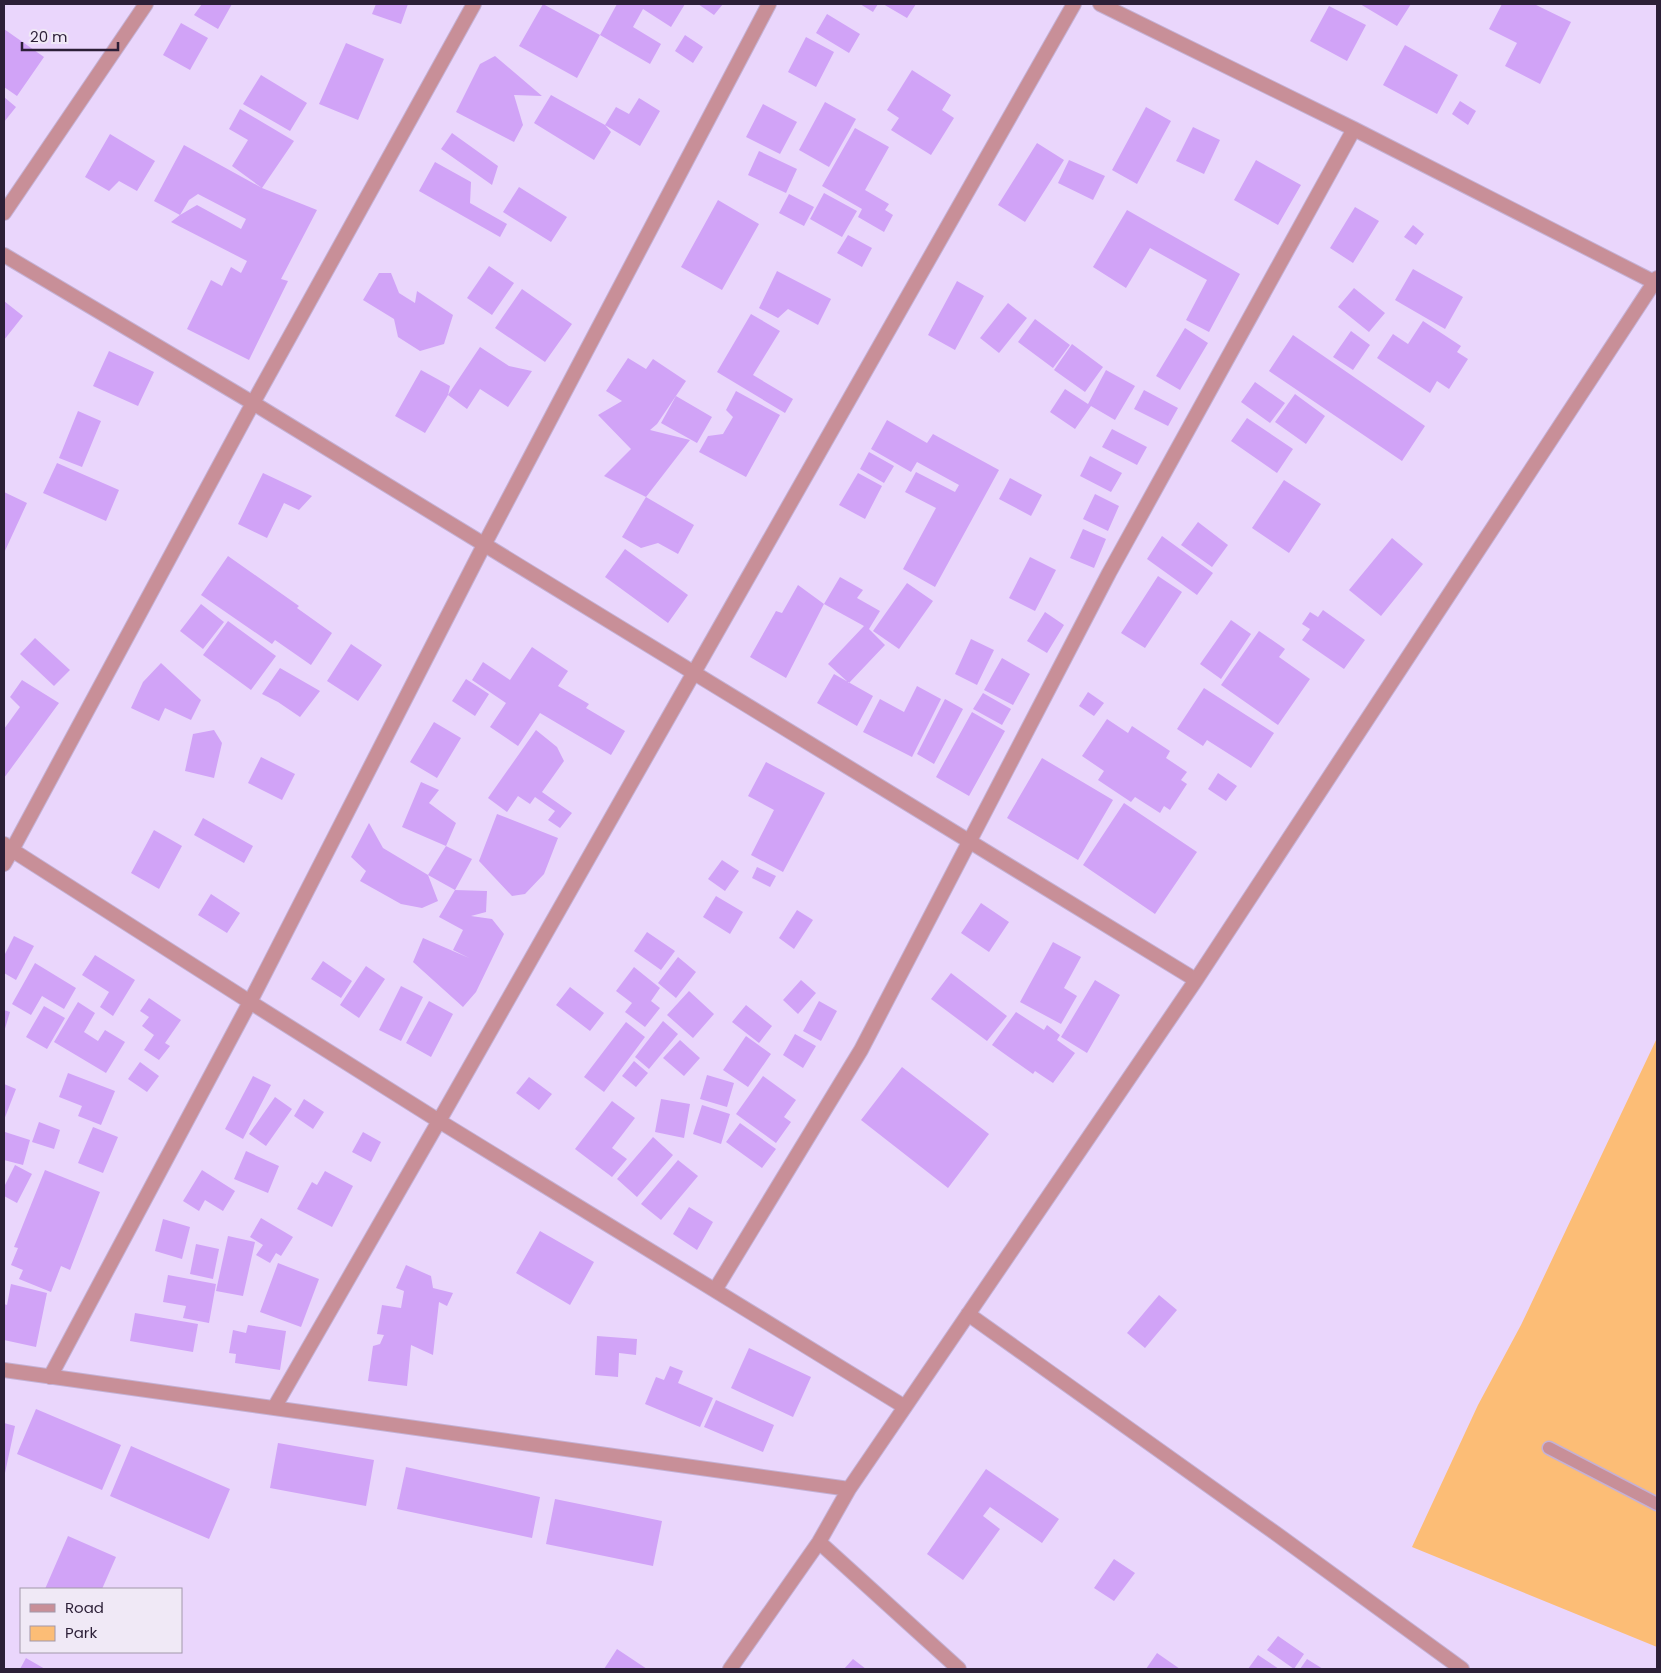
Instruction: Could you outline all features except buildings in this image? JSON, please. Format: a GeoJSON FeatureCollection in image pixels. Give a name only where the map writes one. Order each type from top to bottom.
{"type":"FeatureCollection","features":[{"type":"Feature","properties":{"kind":"street"},"geometry":{"type":"LineString","coordinates":[[4,213],[146,4]]}},
{"type":"Feature","properties":{"kind":"street"},"geometry":{"type":"LineString","coordinates":[[4,864],[8,847],[474,4]]}},
{"type":"Feature","properties":{"kind":"street"},"geometry":{"type":"LineString","coordinates":[[50,1377],[250,1002],[484,544],[769,4]]}},
{"type":"Feature","properties":{"kind":"street"},"geometry":{"type":"LineString","coordinates":[[274,1408],[1074,4]]}},
{"type":"Feature","properties":{"kind":"street"},"geometry":{"type":"LineString","coordinates":[[730,1669],[819,1542],[849,1489],[1196,980],[1656,280],[1100,4]]}},
{"type":"Feature","properties":{"kind":"street"},"geometry":{"type":"LineString","coordinates":[[715,1290],[861,1050],[1109,573],[1354,129]]}},
{"type":"Feature","properties":{"kind":"street"},"geometry":{"type":"LineString","coordinates":[[4,255],[253,403],[1196,980]]}},
{"type":"Feature","properties":{"kind":"street"},"geometry":{"type":"LineString","coordinates":[[8,847],[439,1121],[905,1408]]}},
{"type":"Feature","properties":{"kind":"street"},"geometry":{"type":"LineString","coordinates":[[968,1314],[1462,1669]]}},
{"type":"Feature","properties":{"kind":"street"},"geometry":{"type":"LineString","coordinates":[[4,1370],[849,1489]]}},
{"type":"Feature","properties":{"kind":"street"},"geometry":{"type":"LineString","coordinates":[[819,1542],[959,1669]]}},
{"type":"Feature","properties":{"kind":"lane"},"geometry":{"type":"LineString","coordinates":[[1549,1448],[1657,1504]]}},
{"type":"Feature","properties":{"kind":"green space"},"geometry":{"type":"Polygon","coordinates":[[[1657,1038],[1657,1647],[1412,1547],[1478,1405],[1521,1325],[1657,1038]]]}}]}
